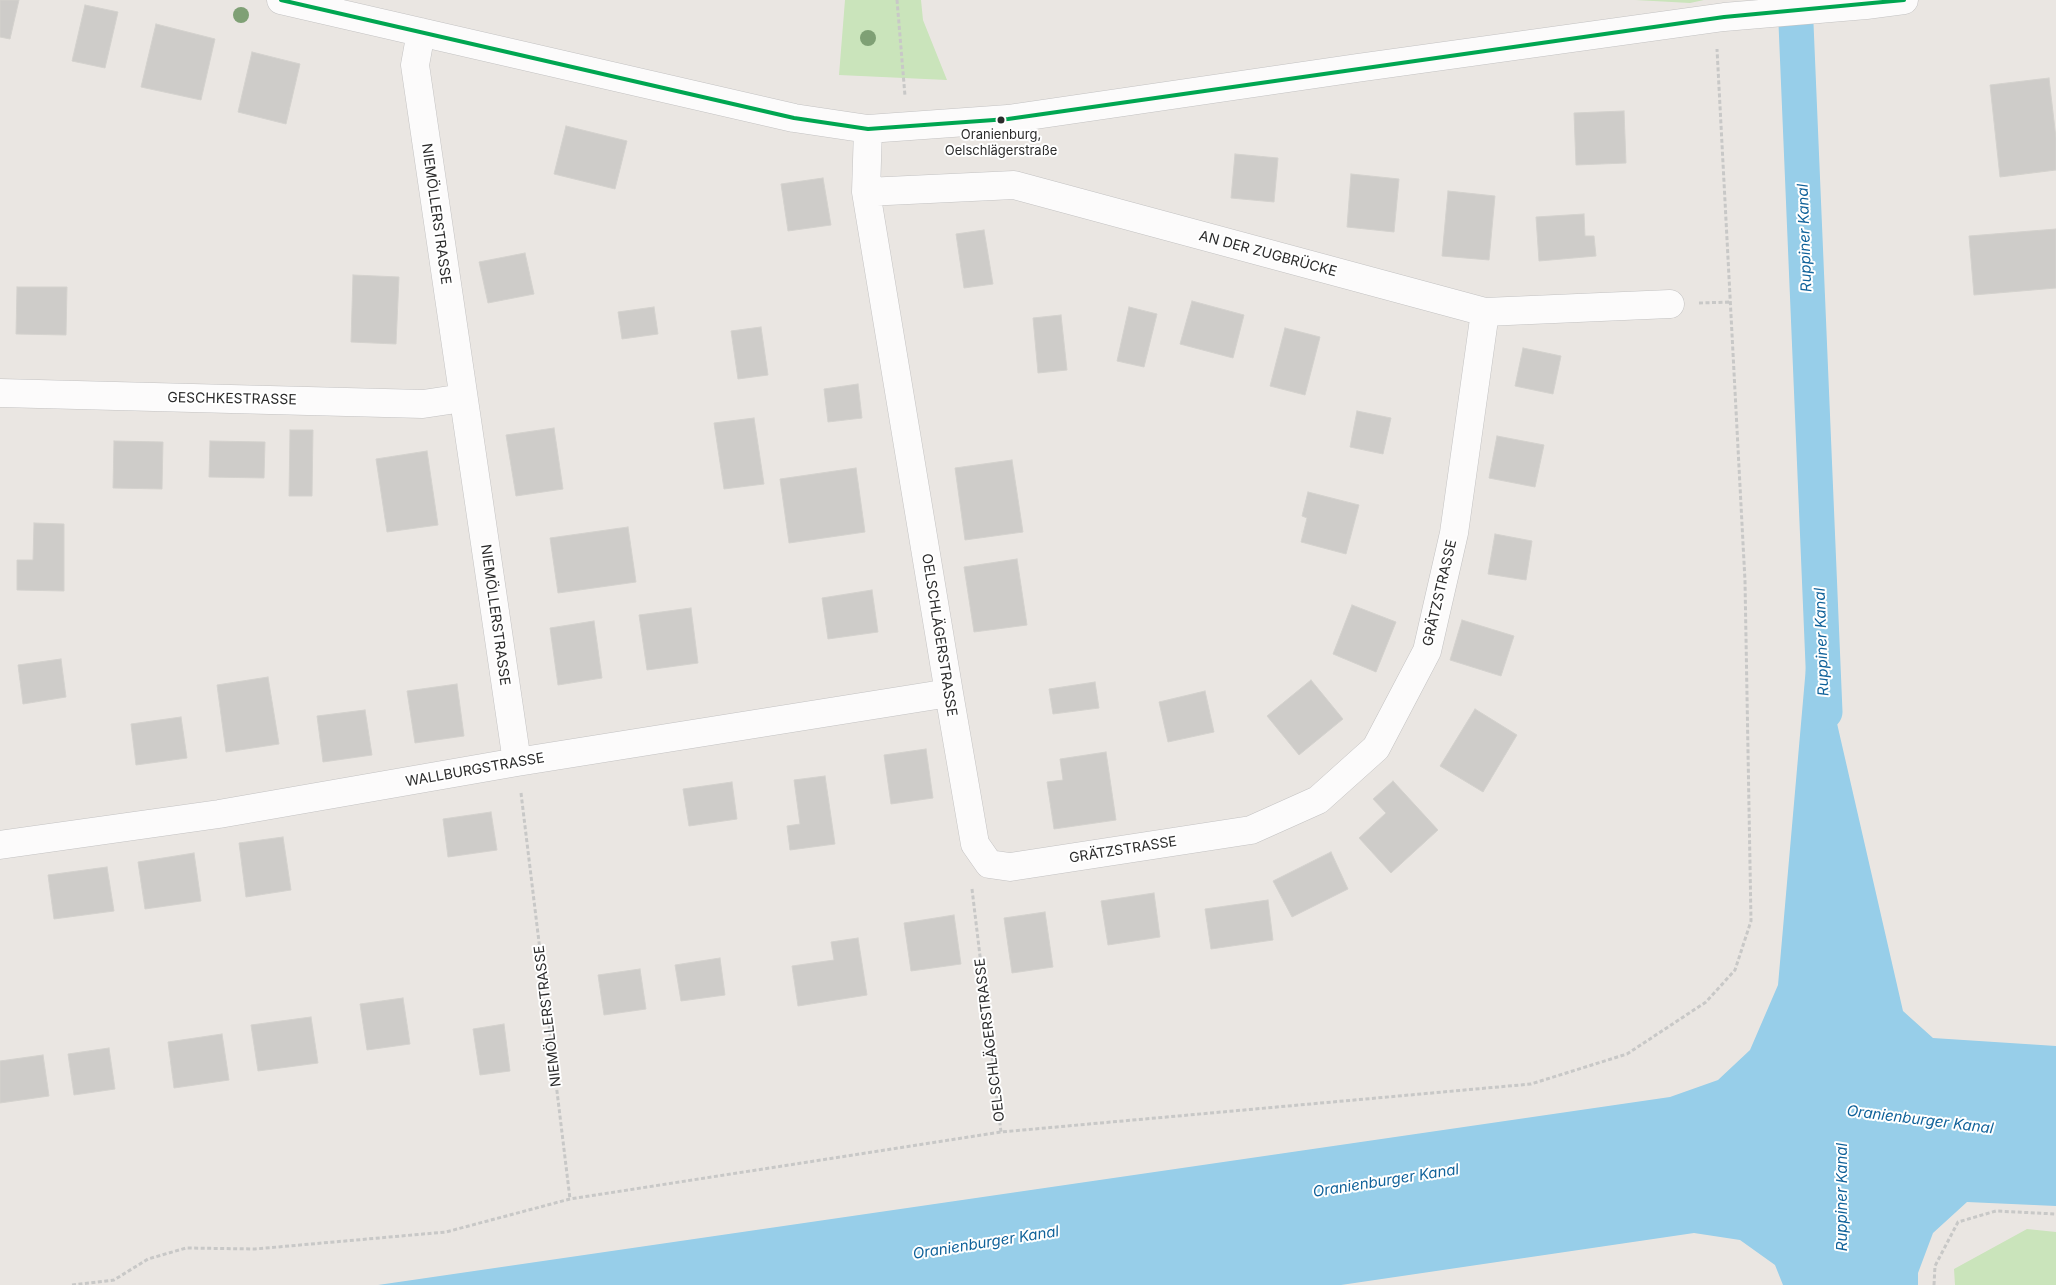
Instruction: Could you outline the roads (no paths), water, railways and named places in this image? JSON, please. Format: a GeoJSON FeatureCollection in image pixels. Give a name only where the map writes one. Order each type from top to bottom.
{"type":"FeatureCollection","features":[{"type":"Feature","properties":{"kind":"street"},"geometry":{"type":"LineString","coordinates":[[281,0],[794,118],[868,129],[1008,118],[1724,17],[1866,6],[1904,0]]}},
{"type":"Feature","properties":{"kind":"street","name":"NIEMÖLLERSTRASSE"},"geometry":{"type":"LineString","coordinates":[[421,32],[415,65],[517,762]]}},
{"type":"Feature","properties":{"kind":"street","name":"OELSCHLÄGERSTRASSE"},"geometry":{"type":"LineString","coordinates":[[868,129],[866,192],[949,693],[975,844],[990,864]]}},
{"type":"Feature","properties":{"kind":"street","name":"AN DER ZUGBRÜCKE"},"geometry":{"type":"LineString","coordinates":[[866,192],[1014,185],[1485,312],[1670,304]]}},
{"type":"Feature","properties":{"kind":"street","name":"GRÄTZSTRASSE"},"geometry":{"type":"LineString","coordinates":[[990,864],[1010,867],[1251,830],[1318,800],[1376,748],[1427,651],[1454,533],[1485,312]]}},
{"type":"Feature","properties":{"kind":"street","name":"GESCHKESTRASSE"},"geometry":{"type":"LineString","coordinates":[[0,393],[423,404],[463,398]]}},
{"type":"Feature","properties":{"kind":"street","name":"WALLBURGSTRASSE"},"geometry":{"type":"LineString","coordinates":[[0,845],[219,814],[517,762],[949,693]]}},
{"type":"Feature","properties":{"kind":"water","name":"Oranienburger Kanal"},"geometry":{"type":"Polygon","coordinates":[[[1811,610],[1903,1011],[1933,1038],[2056,1046],[2056,1206],[1967,1202],[1933,1233],[1918,1273],[1918,1285],[1783,1285],[1775,1265],[1740,1240],[1694,1233],[1341,1285],[378,1285],[1670,1097],[1718,1080],[1750,1050],[1778,985],[1811,610]]]}},
{"type":"Feature","properties":{"kind":"waterway","name":"Ruppiner Kanal"},"geometry":{"type":"LineString","coordinates":[[1795,0],[1825,712]]}},
{"type":"Feature","properties":{"kind":"place","name":"Oranienburg, Oelschlägerstraße"},"geometry":{"type":"Point","coordinates":[1001,120]}}]}
